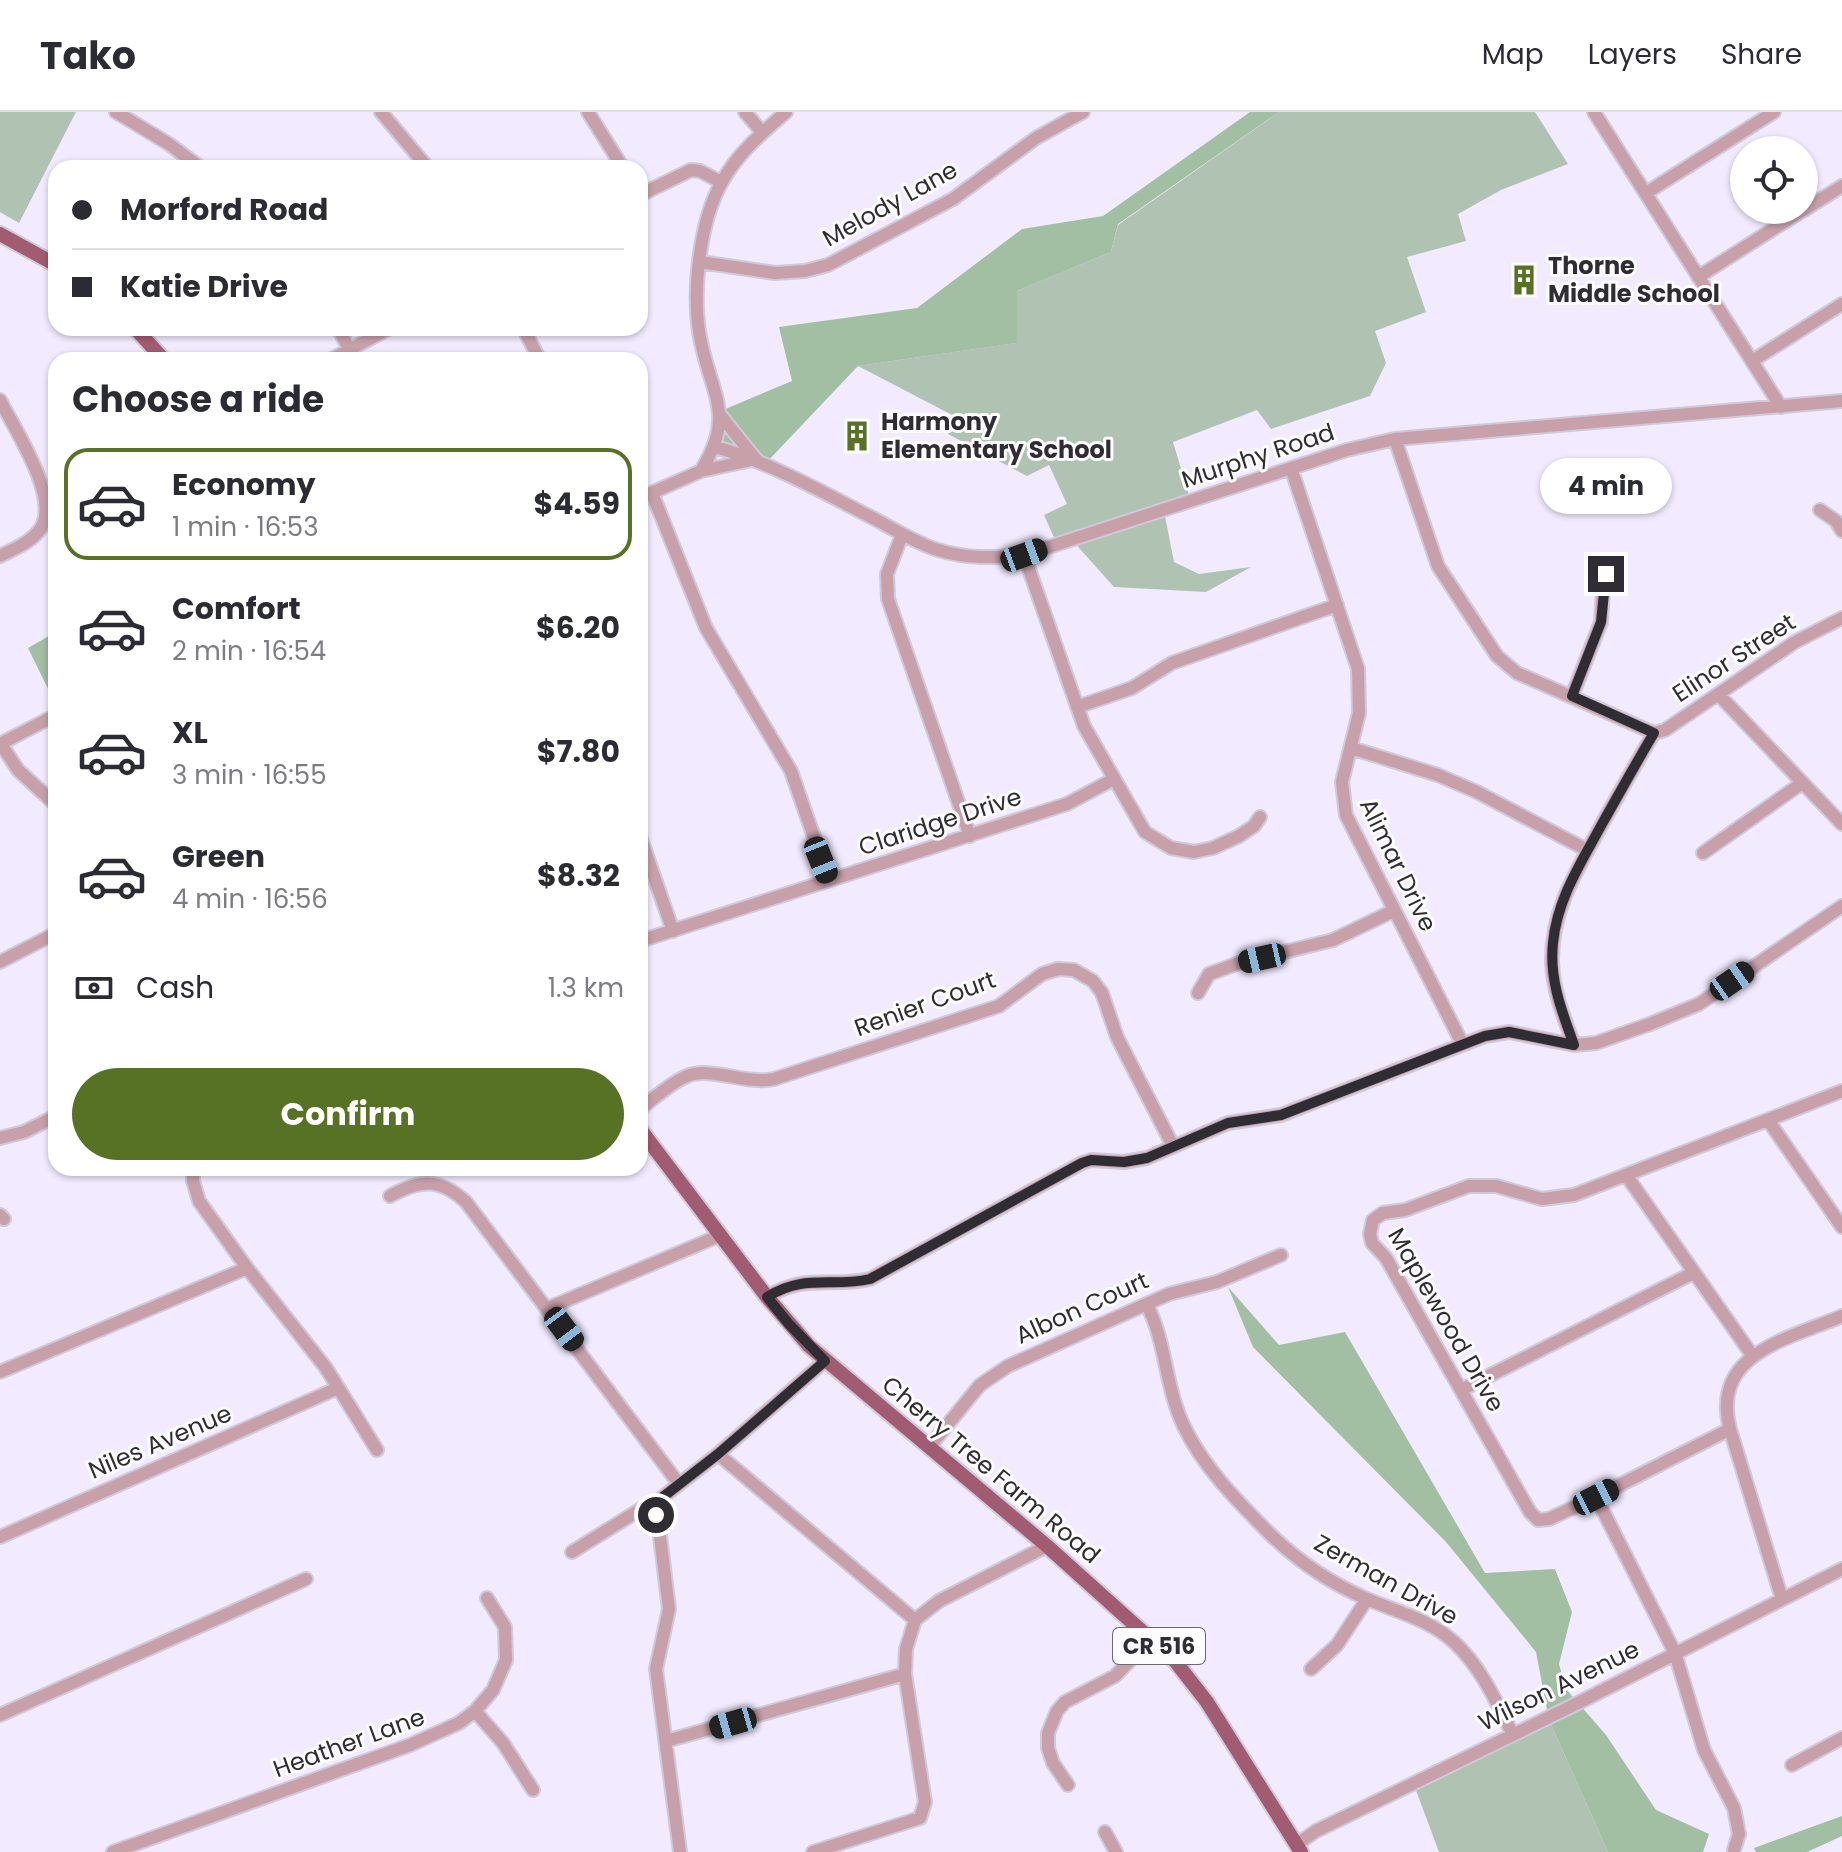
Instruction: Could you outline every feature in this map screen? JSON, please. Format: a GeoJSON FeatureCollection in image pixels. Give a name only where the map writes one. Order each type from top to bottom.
{"type":"FeatureCollection","features":[{"type":"Feature","properties":{"kind":"main road"},"geometry":{"type":"LineString","coordinates":[[0,234],[48,261]]}},
{"type":"Feature","properties":{"kind":"main road"},"geometry":{"type":"LineString","coordinates":[[142,336],[157,352]]}},
{"type":"Feature","properties":{"kind":"main road","name":"Cherry Tree Farm Road"},"geometry":{"type":"LineString","coordinates":[[648,1139],[767,1297],[825,1361],[1047,1546],[1175,1661],[1207,1702],[1299,1848]]}},
{"type":"Feature","properties":{"kind":"street"},"geometry":{"type":"LineString","coordinates":[[116,112],[190,160]]}},
{"type":"Feature","properties":{"kind":"street"},"geometry":{"type":"LineString","coordinates":[[381,112],[421,160]]}},
{"type":"Feature","properties":{"kind":"street"},"geometry":{"type":"LineString","coordinates":[[588,112],[618,160]]}},
{"type":"Feature","properties":{"kind":"street"},"geometry":{"type":"LineString","coordinates":[[745,112],[762,132]]}},
{"type":"Feature","properties":{"kind":"street"},"geometry":{"type":"LineString","coordinates":[[701,471],[716,447],[721,416],[698,320],[696,296],[707,222],[721,182],[742,153],[786,112]]}},
{"type":"Feature","properties":{"kind":"street","name":"Melody Lane"},"geometry":{"type":"LineString","coordinates":[[700,262],[775,273],[805,271],[828,265],[953,199],[1036,138],[1083,112]]}},
{"type":"Feature","properties":{"kind":"street"},"geometry":{"type":"LineString","coordinates":[[1594,112],[1781,407]]}},
{"type":"Feature","properties":{"kind":"street"},"geometry":{"type":"LineString","coordinates":[[1646,193],[1774,112]]}},
{"type":"Feature","properties":{"kind":"street"},"geometry":{"type":"LineString","coordinates":[[648,191],[691,170],[700,171],[721,182]]}},
{"type":"Feature","properties":{"kind":"street"},"geometry":{"type":"LineString","coordinates":[[1818,201],[1842,186]]}},
{"type":"Feature","properties":{"kind":"street"},"geometry":{"type":"LineString","coordinates":[[1698,277],[1782,224]]}},
{"type":"Feature","properties":{"kind":"street"},"geometry":{"type":"LineString","coordinates":[[1752,361],[1842,304]]}},
{"type":"Feature","properties":{"kind":"street"},"geometry":{"type":"LineString","coordinates":[[356,352],[379,336]]}},
{"type":"Feature","properties":{"kind":"street"},"geometry":{"type":"LineString","coordinates":[[0,400],[38,476],[46,505],[44,521],[33,537],[0,556]]}},
{"type":"Feature","properties":{"kind":"street","name":"Murphy Road"},"geometry":{"type":"LineString","coordinates":[[716,447],[785,472],[902,535],[939,550],[987,557],[1024,555],[1347,450],[1395,439],[1842,401]]}},
{"type":"Feature","properties":{"kind":"street"},"geometry":{"type":"LineString","coordinates":[[648,494],[701,471],[756,459],[721,416]]}},
{"type":"Feature","properties":{"kind":"street"},"geometry":{"type":"LineString","coordinates":[[1395,439],[1438,566],[1497,656],[1517,673],[1654,733],[1587,850],[1560,905],[1552,944],[1555,985],[1574,1045]]}},
{"type":"Feature","properties":{"kind":"street","name":"Alimar Drive"},"geometry":{"type":"LineString","coordinates":[[1291,468],[1355,656],[1360,683],[1359,713],[1342,782],[1343,804],[1349,823],[1462,1043]]}},
{"type":"Feature","properties":{"kind":"street"},"geometry":{"type":"LineString","coordinates":[[648,499],[706,628],[791,771],[829,880]]}},
{"type":"Feature","properties":{"kind":"street"},"geometry":{"type":"LineString","coordinates":[[1820,510],[1836,521],[1842,531]]}},
{"type":"Feature","properties":{"kind":"street"},"geometry":{"type":"LineString","coordinates":[[902,535],[890,561],[888,599],[970,836]]}},
{"type":"Feature","properties":{"kind":"street"},"geometry":{"type":"LineString","coordinates":[[1024,555],[1084,726],[1145,832],[1171,848],[1194,852],[1213,848],[1249,830],[1260,817]]}},
{"type":"Feature","properties":{"kind":"street"},"geometry":{"type":"LineString","coordinates":[[1572,696],[1601,622],[1604,580],[1608,570]]}},
{"type":"Feature","properties":{"kind":"street"},"geometry":{"type":"LineString","coordinates":[[1077,707],[1132,688],[1172,663],[1337,605]]}},
{"type":"Feature","properties":{"kind":"street","name":"Elinor Street"},"geometry":{"type":"LineString","coordinates":[[1654,733],[1665,730],[1795,642],[1842,618]]}},
{"type":"Feature","properties":{"kind":"street"},"geometry":{"type":"LineString","coordinates":[[1718,694],[1842,824]]}},
{"type":"Feature","properties":{"kind":"street"},"geometry":{"type":"LineString","coordinates":[[48,719],[0,744],[18,770],[48,798]]}},
{"type":"Feature","properties":{"kind":"street"},"geometry":{"type":"LineString","coordinates":[[1351,748],[1438,775],[1587,850]]}},
{"type":"Feature","properties":{"kind":"street","name":"Claridge Drive"},"geometry":{"type":"LineString","coordinates":[[648,939],[1067,804],[1114,779]]}},
{"type":"Feature","properties":{"kind":"street"},"geometry":{"type":"LineString","coordinates":[[1703,853],[1802,783]]}},
{"type":"Feature","properties":{"kind":"street"},"geometry":{"type":"LineString","coordinates":[[648,859],[673,931]]}},
{"type":"Feature","properties":{"kind":"street"},"geometry":{"type":"LineString","coordinates":[[767,1297],[780,1288],[798,1283],[870,1279],[1082,1163],[1147,1158],[1228,1123],[1281,1115],[1462,1043],[1509,1032],[1574,1045],[1596,1043],[1699,1004],[1842,906]]}},
{"type":"Feature","properties":{"kind":"street"},"geometry":{"type":"LineString","coordinates":[[1198,993],[1209,974],[1239,963],[1333,940],[1393,911]]}},
{"type":"Feature","properties":{"kind":"street"},"geometry":{"type":"LineString","coordinates":[[0,962],[48,937]]}},
{"type":"Feature","properties":{"kind":"street","name":"Renier Court"},"geometry":{"type":"LineString","coordinates":[[648,1103],[689,1075],[706,1073],[751,1081],[774,1079],[999,1006],[1042,974],[1065,969],[1084,974],[1102,993],[1117,1037],[1173,1146]]}},
{"type":"Feature","properties":{"kind":"street","name":"Maplewood Drive"},"geometry":{"type":"LineString","coordinates":[[1730,1429],[1549,1519],[1536,1519],[1386,1258],[1372,1243],[1373,1220],[1383,1213],[1405,1210],[1469,1186],[1496,1186],[1552,1200],[1574,1195],[1842,1091]]}},
{"type":"Feature","properties":{"kind":"street"},"geometry":{"type":"LineString","coordinates":[[0,1138],[24,1132],[48,1120]]}},
{"type":"Feature","properties":{"kind":"street"},"geometry":{"type":"LineString","coordinates":[[1768,1120],[1842,1227]]}},
{"type":"Feature","properties":{"kind":"street"},"geometry":{"type":"LineString","coordinates":[[1626,1175],[1752,1355]]}},
{"type":"Feature","properties":{"kind":"street"},"geometry":{"type":"LineString","coordinates":[[193,1176],[199,1201],[326,1368],[377,1450]]}},
{"type":"Feature","properties":{"kind":"street"},"geometry":{"type":"LineString","coordinates":[[390,1196],[422,1183],[440,1186],[457,1194],[481,1220],[679,1484]]}},
{"type":"Feature","properties":{"kind":"street"},"geometry":{"type":"LineString","coordinates":[[548,1308],[721,1235]]}},
{"type":"Feature","properties":{"kind":"street","name":"Albon Court"},"geometry":{"type":"LineString","coordinates":[[930,1446],[980,1385],[993,1374],[1175,1292],[1232,1277],[1281,1255]]}},
{"type":"Feature","properties":{"kind":"street"},"geometry":{"type":"LineString","coordinates":[[0,1372],[247,1268]]}},
{"type":"Feature","properties":{"kind":"street"},"geometry":{"type":"LineString","coordinates":[[1461,1390],[1693,1273]]}},
{"type":"Feature","properties":{"kind":"street","name":"Zerman Drive"},"geometry":{"type":"LineString","coordinates":[[1147,1305],[1159,1333],[1179,1414],[1209,1465],[1283,1546],[1320,1574],[1367,1599],[1425,1622],[1452,1640],[1480,1673],[1512,1733]]}},
{"type":"Feature","properties":{"kind":"street"},"geometry":{"type":"LineString","coordinates":[[1782,1599],[1730,1429],[1727,1396],[1737,1372],[1752,1355],[1842,1316]]}},
{"type":"Feature","properties":{"kind":"street"},"geometry":{"type":"LineString","coordinates":[[572,1552],[641,1509],[650,1507],[718,1454],[825,1361]]}},
{"type":"Feature","properties":{"kind":"street","name":"Niles Avenue"},"geometry":{"type":"LineString","coordinates":[[0,1537],[338,1388]]}},
{"type":"Feature","properties":{"kind":"street"},"geometry":{"type":"LineString","coordinates":[[718,1454],[915,1620]]}},
{"type":"Feature","properties":{"kind":"street"},"geometry":{"type":"LineString","coordinates":[[1596,1497],[1675,1653],[1704,1750],[1734,1808],[1739,1834],[1734,1850]]}},
{"type":"Feature","properties":{"kind":"street"},"geometry":{"type":"LineString","coordinates":[[650,1507],[659,1528],[669,1609],[656,1669],[680,1852]]}},
{"type":"Feature","properties":{"kind":"street"},"geometry":{"type":"LineString","coordinates":[[813,1852],[914,1822],[923,1814],[925,1802],[905,1674],[906,1649],[915,1620],[939,1601],[1047,1546]]}},
{"type":"Feature","properties":{"kind":"street","name":"Wilson Avenue"},"geometry":{"type":"LineString","coordinates":[[1299,1848],[1316,1831],[1842,1569]]}},
{"type":"Feature","properties":{"kind":"street"},"geometry":{"type":"LineString","coordinates":[[0,1715],[306,1579]]}},
{"type":"Feature","properties":{"kind":"street","name":"Heather Lane"},"geometry":{"type":"LineString","coordinates":[[113,1852],[440,1734],[475,1711],[500,1677],[507,1647],[501,1617],[487,1598]]}},
{"type":"Feature","properties":{"kind":"street"},"geometry":{"type":"LineString","coordinates":[[1311,1669],[1343,1638],[1367,1599]]}},
{"type":"Feature","properties":{"kind":"street"},"geometry":{"type":"LineString","coordinates":[[1068,1785],[1053,1763],[1048,1748],[1048,1733],[1057,1711],[1065,1702],[1115,1676],[1151,1639]]}},
{"type":"Feature","properties":{"kind":"street"},"geometry":{"type":"LineString","coordinates":[[666,1741],[905,1674]]}},
{"type":"Feature","properties":{"kind":"street"},"geometry":{"type":"LineString","coordinates":[[475,1711],[503,1743],[533,1790]]}},
{"type":"Feature","properties":{"kind":"street"},"geometry":{"type":"LineString","coordinates":[[1792,1765],[1842,1738]]}},
{"type":"Feature","properties":{"kind":"street"},"geometry":{"type":"LineString","coordinates":[[1105,1832],[1116,1852]]}},
{"type":"Feature","properties":{"kind":"green space"},"geometry":{"type":"Polygon","coordinates":[[[0,112],[76,112],[51,160],[48,160],[48,167],[19,223],[0,212],[0,112]]]}},
{"type":"Feature","properties":{"kind":"green space"},"geometry":{"type":"Polygon","coordinates":[[[1250,112],[1279,112],[1118,224],[1111,252],[1017,291],[1017,343],[858,366],[765,464],[718,448],[723,410],[792,381],[779,327],[917,308],[1022,229],[1103,216],[1250,112]]]}},
{"type":"Feature","properties":{"kind":"green space"},"geometry":{"type":"Polygon","coordinates":[[[1279,112],[1535,112],[1568,164],[1501,190],[1458,214],[1466,241],[1407,257],[1426,312],[1375,331],[1386,363],[1370,396],[1271,429],[1257,410],[1173,442],[1191,502],[1164,511],[1174,562],[1199,574],[1251,567],[1206,592],[1114,587],[1072,540],[1057,544],[1044,515],[1067,504],[1049,465],[1027,476],[948,434],[956,417],[858,366],[1016,343],[1017,291],[1111,252],[1118,225],[1279,112]]]}},
{"type":"Feature","properties":{"kind":"green space"},"geometry":{"type":"Polygon","coordinates":[[[48,637],[48,689],[28,648],[48,637]]]}},
{"type":"Feature","properties":{"kind":"green space"},"geometry":{"type":"Polygon","coordinates":[[[1228,1287],[1279,1345],[1345,1332],[1485,1573],[1555,1569],[1572,1612],[1559,1664],[1566,1689],[1606,1735],[1656,1810],[1709,1834],[1703,1852],[1608,1852],[1549,1720],[1536,1652],[1446,1542],[1253,1347],[1228,1287]]]}},
{"type":"Feature","properties":{"kind":"green space"},"geometry":{"type":"Polygon","coordinates":[[[1549,1720],[1608,1852],[1439,1852],[1414,1785],[1549,1720]]]}},
{"type":"Feature","properties":{"kind":"green space"},"geometry":{"type":"Polygon","coordinates":[[[1842,1816],[1842,1836],[1807,1852],[1756,1852],[1754,1848],[1842,1816]]]}},
{"type":"Feature","properties":{"kind":"place","name":"Thorne Middle School"},"geometry":{"type":"Point","coordinates":[1524,280]}},
{"type":"Feature","properties":{"kind":"place","name":"Harmony Elementary School"},"geometry":{"type":"Point","coordinates":[857,436]}},
{"type":"Feature","properties":{"kind":"route"},"geometry":{"type":"LineString","coordinates":[[656,1515],[650,1507],[718,1454],[825,1361],[767,1297],[780,1288],[811,1281],[854,1282],[870,1279],[1082,1163],[1147,1158],[1228,1123],[1281,1115],[1462,1043],[1509,1032],[1574,1045],[1557,995],[1552,964],[1552,944],[1560,905],[1587,850],[1654,733],[1572,696],[1601,622],[1606,574]]}}]}
